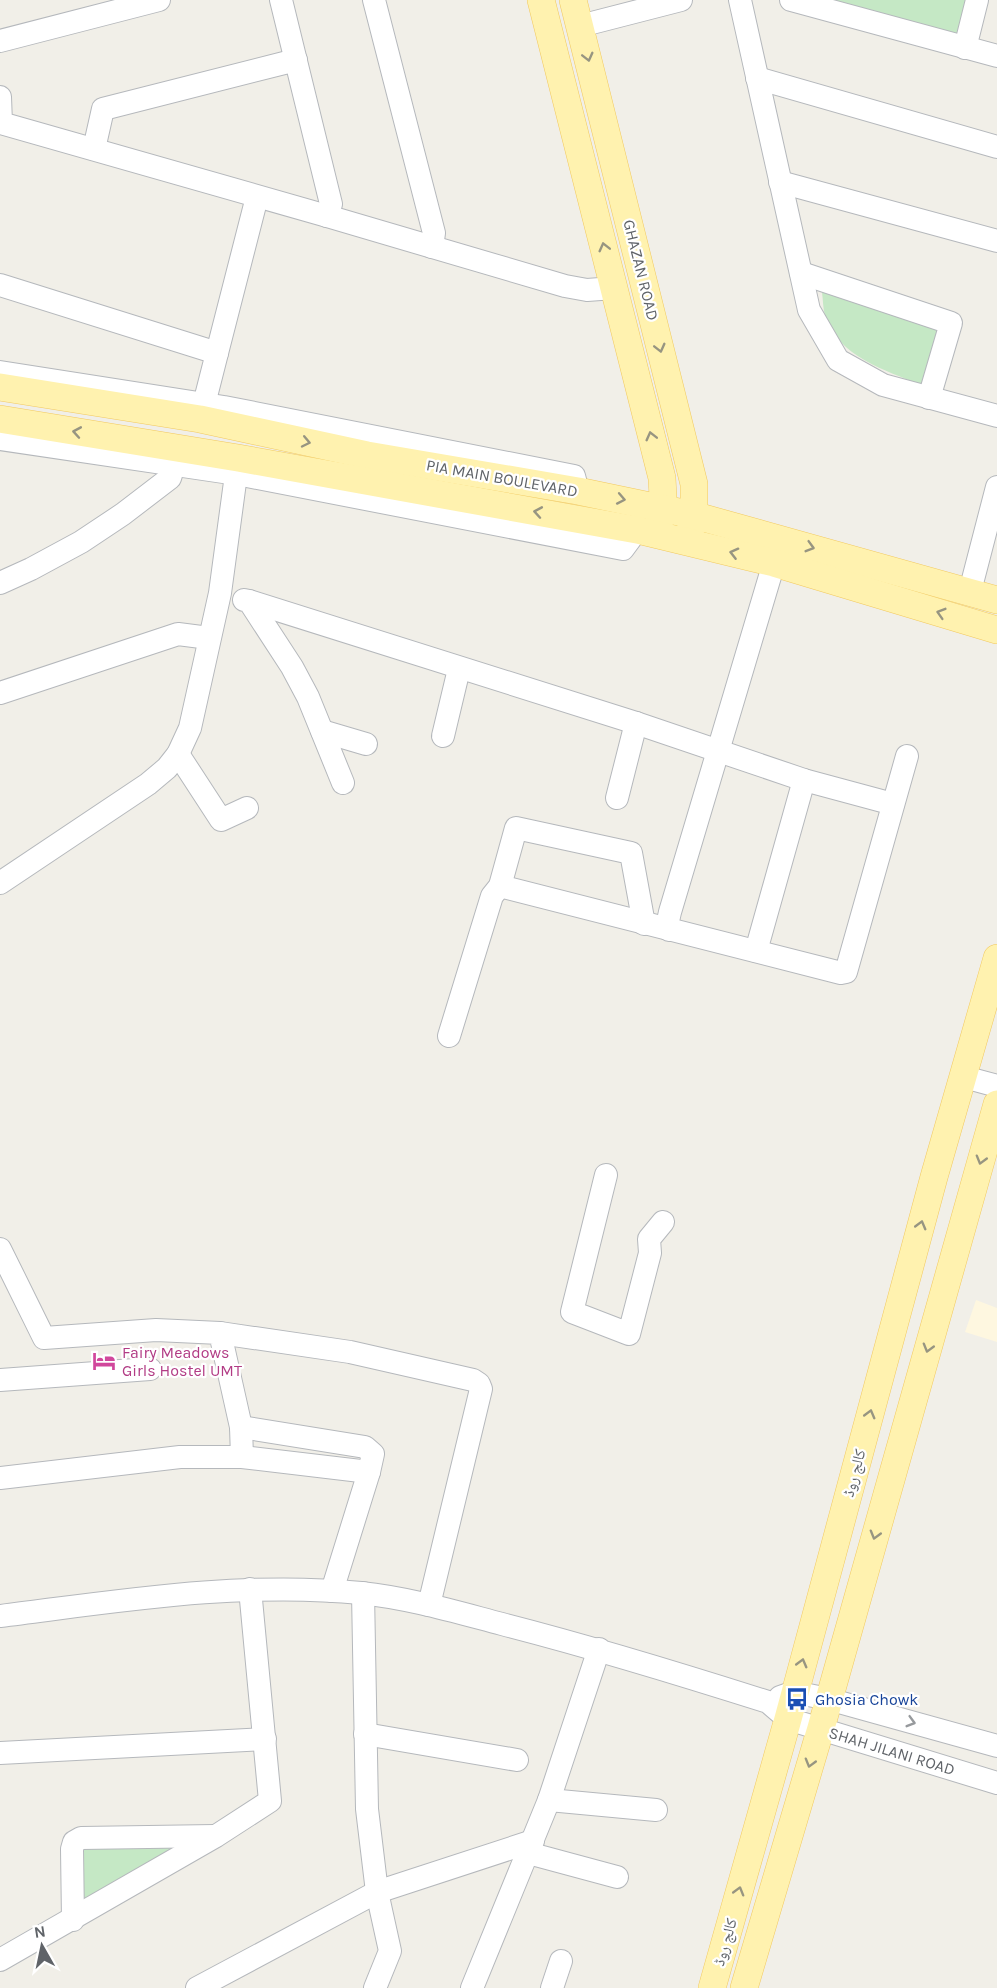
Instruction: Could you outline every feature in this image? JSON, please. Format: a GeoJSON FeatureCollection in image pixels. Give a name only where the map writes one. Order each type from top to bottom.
{"type":"FeatureCollection","features":[{"type":"Feature","properties":{"kind":"main road","name":"GHAZAN ROAD"},"geometry":{"type":"LineString","coordinates":[[541,0],[662,478],[662,507],[647,532]]}},
{"type":"Feature","properties":{"kind":"main road","name":"GHAZAN ROAD"},"geometry":{"type":"LineString","coordinates":[[573,0],[690,466],[695,495],[688,541]]}},
{"type":"Feature","properties":{"kind":"main road","name":"PIA MAIN BOULEVARD"},"geometry":{"type":"LineString","coordinates":[[0,387],[202,411],[367,455],[662,507],[997,600]]}},
{"type":"Feature","properties":{"kind":"main road","name":"PIA MAIN BOULEVARD"},"geometry":{"type":"LineString","coordinates":[[0,419],[177,458],[647,532],[774,563],[997,630]]}},
{"type":"Feature","properties":{"kind":"main road","name":"کالج روڈ"},"geometry":{"type":"LineString","coordinates":[[712,1988],[778,1710],[794,1692],[930,1188],[997,958]]}},
{"type":"Feature","properties":{"kind":"main road","name":"کالج روڈ"},"geometry":{"type":"LineString","coordinates":[[744,1988],[994,1131],[997,1104]]}},
{"type":"Feature","properties":{"kind":"street"},"geometry":{"type":"LineString","coordinates":[[0,41],[89,9],[159,0]]}},
{"type":"Feature","properties":{"kind":"street"},"geometry":{"type":"LineString","coordinates":[[281,0],[331,204],[327,216]]}},
{"type":"Feature","properties":{"kind":"street"},"geometry":{"type":"LineString","coordinates":[[374,0],[435,233],[432,247]]}},
{"type":"Feature","properties":{"kind":"street"},"geometry":{"type":"LineString","coordinates":[[580,26],[681,0]]}},
{"type":"Feature","properties":{"kind":"street"},"geometry":{"type":"LineString","coordinates":[[740,0],[809,310],[838,360],[883,385],[997,416]]}},
{"type":"Feature","properties":{"kind":"street"},"geometry":{"type":"LineString","coordinates":[[791,0],[997,57]]}},
{"type":"Feature","properties":{"kind":"street"},"geometry":{"type":"LineString","coordinates":[[965,48],[977,0]]}},
{"type":"Feature","properties":{"kind":"street"},"geometry":{"type":"LineString","coordinates":[[94,149],[103,109],[296,60]]}},
{"type":"Feature","properties":{"kind":"street"},"geometry":{"type":"LineString","coordinates":[[757,78],[997,147]]}},
{"type":"Feature","properties":{"kind":"street"},"geometry":{"type":"LineString","coordinates":[[0,97],[0,124],[94,149],[565,286],[587,290],[614,288]]}},
{"type":"Feature","properties":{"kind":"street"},"geometry":{"type":"LineString","coordinates":[[780,182],[997,241]]}},
{"type":"Feature","properties":{"kind":"street"},"geometry":{"type":"LineString","coordinates":[[0,372],[202,411],[258,197]]}},
{"type":"Feature","properties":{"kind":"street"},"geometry":{"type":"LineString","coordinates":[[801,273],[951,323],[929,398]]}},
{"type":"Feature","properties":{"kind":"street"},"geometry":{"type":"LineString","coordinates":[[0,285],[217,353]]}},
{"type":"Feature","properties":{"kind":"street"},"geometry":{"type":"LineString","coordinates":[[0,439],[177,458],[170,478],[114,520],[81,542],[0,583]]}},
{"type":"Feature","properties":{"kind":"street"},"geometry":{"type":"LineString","coordinates":[[0,883],[148,784],[178,754],[190,728],[220,593],[237,466]]}},
{"type":"Feature","properties":{"kind":"street"},"geometry":{"type":"LineString","coordinates":[[970,591],[997,487]]}},
{"type":"Feature","properties":{"kind":"street"},"geometry":{"type":"LineString","coordinates":[[669,930],[670,912],[774,563]]}},
{"type":"Feature","properties":{"kind":"street"},"geometry":{"type":"LineString","coordinates":[[220,593],[636,723],[804,780],[893,804]]}},
{"type":"Feature","properties":{"kind":"street"},"geometry":{"type":"LineString","coordinates":[[249,602],[292,667],[308,697],[343,783]]}},
{"type":"Feature","properties":{"kind":"street"},"geometry":{"type":"LineString","coordinates":[[0,693],[178,634],[209,638]]}},
{"type":"Feature","properties":{"kind":"street"},"geometry":{"type":"LineString","coordinates":[[443,736],[459,669]]}},
{"type":"Feature","properties":{"kind":"street"},"geometry":{"type":"LineString","coordinates":[[617,798],[636,723]]}},
{"type":"Feature","properties":{"kind":"street"},"geometry":{"type":"LineString","coordinates":[[322,731],[366,744]]}},
{"type":"Feature","properties":{"kind":"street"},"geometry":{"type":"LineString","coordinates":[[178,754],[220,820],[247,808]]}},
{"type":"Feature","properties":{"kind":"street"},"geometry":{"type":"LineString","coordinates":[[500,886],[841,973],[846,972],[906,756]]}},
{"type":"Feature","properties":{"kind":"street"},"geometry":{"type":"LineString","coordinates":[[756,951],[804,780]]}},
{"type":"Feature","properties":{"kind":"street"},"geometry":{"type":"LineString","coordinates":[[449,1036],[492,896],[500,886],[516,828],[631,854],[644,924]]}},
{"type":"Feature","properties":{"kind":"street"},"geometry":{"type":"LineString","coordinates":[[963,1077],[997,1086]]}},
{"type":"Feature","properties":{"kind":"street"},"geometry":{"type":"LineString","coordinates":[[606,1175],[572,1312],[629,1334],[650,1253],[649,1239],[663,1222]]}},
{"type":"Feature","properties":{"kind":"street"},"geometry":{"type":"LineString","coordinates":[[0,1249],[44,1338],[156,1330],[220,1333],[350,1352],[473,1380],[479,1384],[481,1389],[429,1605]]}},
{"type":"Feature","properties":{"kind":"street"},"geometry":{"type":"LineString","coordinates":[[220,1333],[241,1427],[242,1457]]}},
{"type":"Feature","properties":{"kind":"street"},"geometry":{"type":"LineString","coordinates":[[0,1380],[105,1372]]}},
{"type":"Feature","properties":{"kind":"street"},"geometry":{"type":"LineString","coordinates":[[241,1427],[366,1447],[373,1454],[332,1591]]}},
{"type":"Feature","properties":{"kind":"street"},"geometry":{"type":"LineString","coordinates":[[0,1478],[180,1457],[242,1457],[369,1472]]}},
{"type":"Feature","properties":{"kind":"street"},"geometry":{"type":"LineString","coordinates":[[0,1960],[216,1836],[270,1801],[250,1589]]}},
{"type":"Feature","properties":{"kind":"street","name":"SHAH JILANI ROAD"},"geometry":{"type":"LineString","coordinates":[[0,1616],[192,1592],[250,1589],[363,1593],[429,1605],[599,1649],[778,1710],[821,1728],[997,1783]]}},
{"type":"Feature","properties":{"kind":"street"},"geometry":{"type":"LineString","coordinates":[[363,1593],[367,1809],[377,1892],[390,1951],[375,1988]]}},
{"type":"Feature","properties":{"kind":"street"},"geometry":{"type":"LineString","coordinates":[[472,1988],[549,1800],[599,1649]]}},
{"type":"Feature","properties":{"kind":"street","name":"SHAH JILANI ROAD"},"geometry":{"type":"LineString","coordinates":[[794,1692],[828,1699],[997,1746]]}},
{"type":"Feature","properties":{"kind":"street"},"geometry":{"type":"LineString","coordinates":[[365,1734],[517,1760]]}},
{"type":"Feature","properties":{"kind":"street"},"geometry":{"type":"LineString","coordinates":[[0,1753],[265,1739]]}},
{"type":"Feature","properties":{"kind":"street"},"geometry":{"type":"LineString","coordinates":[[549,1800],[656,1810]]}},
{"type":"Feature","properties":{"kind":"street"},"geometry":{"type":"LineString","coordinates":[[73,1920],[72,1849],[74,1842],[81,1838],[216,1836]]}},
{"type":"Feature","properties":{"kind":"street"},"geometry":{"type":"LineString","coordinates":[[197,1988],[377,1892],[531,1847],[617,1877]]}},
{"type":"Feature","properties":{"kind":"street"},"geometry":{"type":"LineString","coordinates":[[552,1988],[561,1961]]}},
{"type":"Feature","properties":{"kind":"shaded area"},"geometry":{"type":"Polygon","coordinates":[[[976,1300],[997,1308],[997,1342],[965,1332],[976,1300]]]}},
{"type":"Feature","properties":{"kind":"green space"},"geometry":{"type":"Polygon","coordinates":[[[830,0],[966,0],[957,36],[830,0]]]}},
{"type":"Feature","properties":{"kind":"green space"},"geometry":{"type":"Polygon","coordinates":[[[822,292],[939,330],[921,385],[878,367],[852,352],[841,342],[825,316],[822,292]]]}},
{"type":"Feature","properties":{"kind":"green space"},"geometry":{"type":"Polygon","coordinates":[[[182,1844],[83,1906],[83,1848],[182,1844]]]}},
{"type":"Feature","properties":{"kind":"place","name":"Fairy Meadows Girls Hostel UMT"},"geometry":{"type":"Point","coordinates":[104,1361]}},
{"type":"Feature","properties":{"kind":"place","name":"Ghosia Chowk"},"geometry":{"type":"Point","coordinates":[797,1699]}}]}
